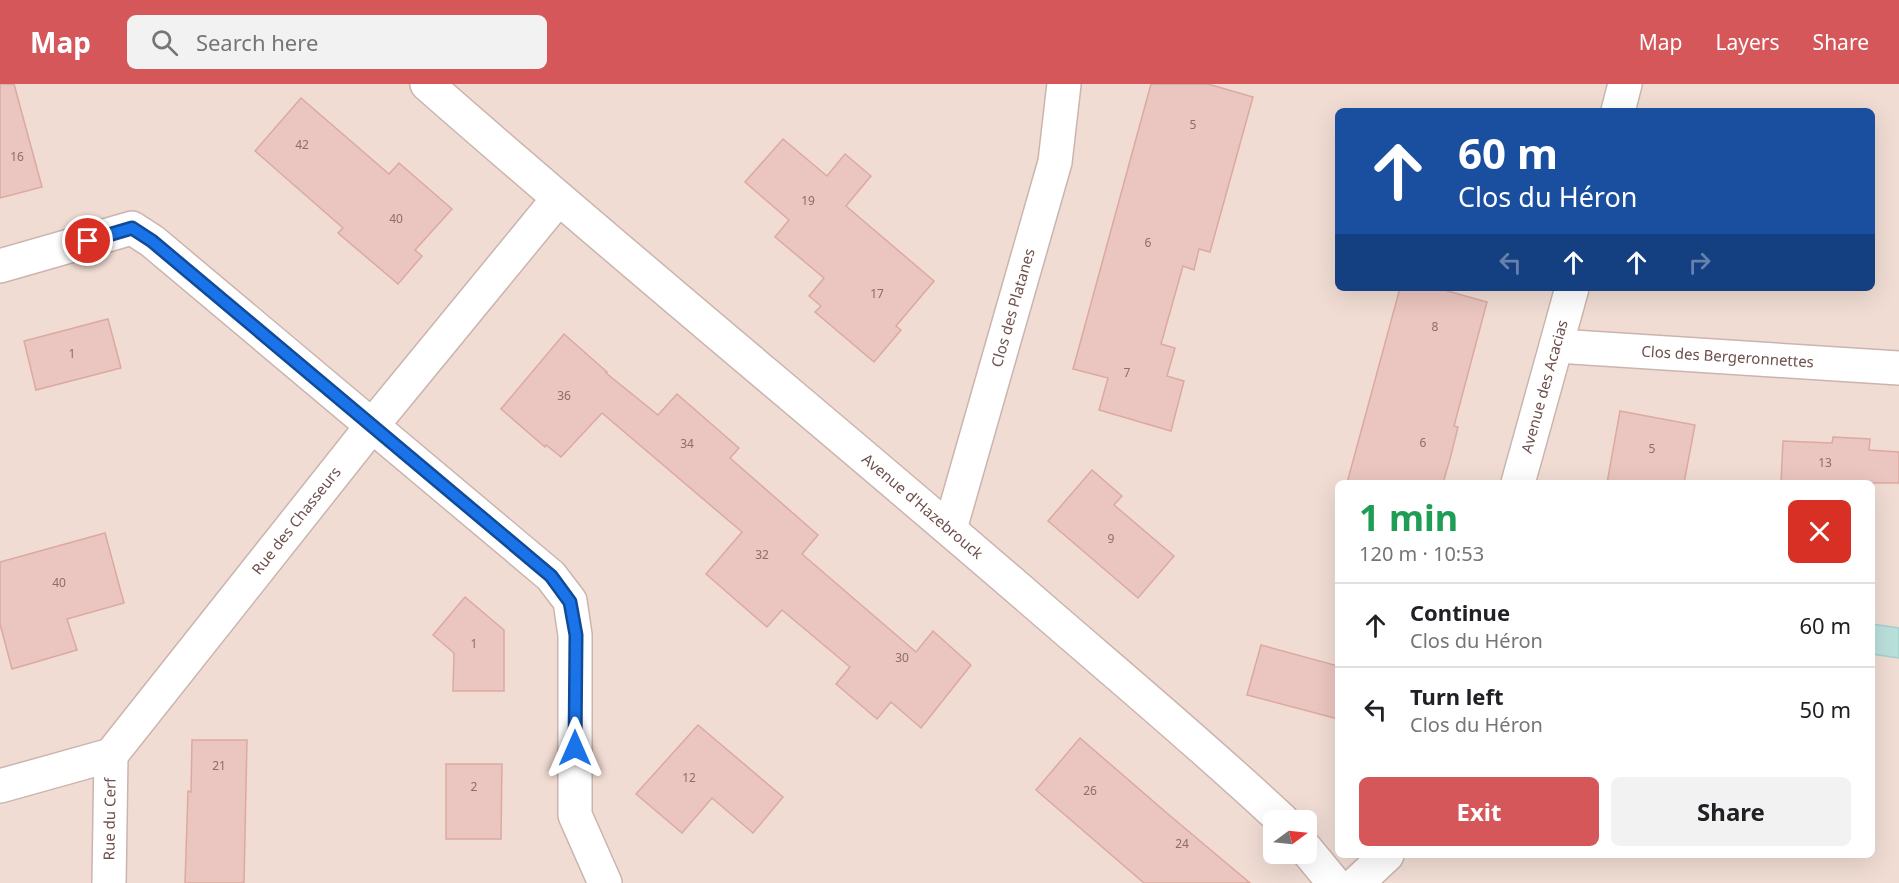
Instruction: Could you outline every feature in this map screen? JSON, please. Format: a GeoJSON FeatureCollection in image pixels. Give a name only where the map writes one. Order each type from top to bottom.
{"type":"FeatureCollection","features":[{"type":"Feature","properties":{"kind":"street","name":"Avenue d'Hazebrouck"},"geometry":{"type":"LineString","coordinates":[[428,84],[558,199],[950,529],[1230,771],[1271,810]]}},
{"type":"Feature","properties":{"kind":"street","name":"Clos des Platanes"},"geometry":{"type":"LineString","coordinates":[[950,529],[1055,162],[1064,84]]}},
{"type":"Feature","properties":{"kind":"street"},"geometry":{"type":"LineString","coordinates":[[1619,108],[1625,84]]}},
{"type":"Feature","properties":{"kind":"street","name":"Rue des Chasseurs"},"geometry":{"type":"LineString","coordinates":[[111,754],[371,428],[558,199]]}},
{"type":"Feature","properties":{"kind":"street"},"geometry":{"type":"LineString","coordinates":[[0,266],[132,228],[152,241],[371,428],[551,576],[570,602],[576,635],[574,815],[605,883]]}},
{"type":"Feature","properties":{"kind":"street","name":"Avenue des Acacias"},"geometry":{"type":"LineString","coordinates":[[1519,480],[1571,291]]}},
{"type":"Feature","properties":{"kind":"street","name":"Clos des Bergeronnettes"},"geometry":{"type":"LineString","coordinates":[[1557,346],[1899,368]]}},
{"type":"Feature","properties":{"kind":"street"},"geometry":{"type":"LineString","coordinates":[[0,786],[111,754]]}},
{"type":"Feature","properties":{"kind":"street","name":"Rue du Cerf"},"geometry":{"type":"LineString","coordinates":[[109,883],[111,754]]}},
{"type":"Feature","properties":{"kind":"street"},"geometry":{"type":"LineString","coordinates":[[1357,883],[1384,858]]}},
{"type":"Feature","properties":{"kind":"street"},"geometry":{"type":"LineString","coordinates":[[1317,862],[1334,883]]}},
{"type":"Feature","properties":{"kind":"shaded area"},"geometry":{"type":"Polygon","coordinates":[[[0,84],[1899,84],[1899,883],[0,883],[0,84]]]}},
{"type":"Feature","properties":{"kind":"water"},"geometry":{"type":"Polygon","coordinates":[[[1875,624],[1899,628],[1899,658],[1875,654],[1875,624]]]}},
{"type":"Feature","properties":{"kind":"building"},"geometry":{"type":"Polygon","coordinates":[[[0,84],[14,84],[42,187],[0,198],[0,84]]]}},
{"type":"Feature","properties":{"kind":"building"},"geometry":{"type":"Polygon","coordinates":[[[1151,84],[1208,84],[1253,97],[1210,252],[1199,249],[1194,270],[1183,266],[1161,344],[1175,348],[1167,376],[1184,381],[1171,431],[1099,410],[1108,378],[1073,369],[1151,84]]]}},
{"type":"Feature","properties":{"kind":"building"},"geometry":{"type":"Polygon","coordinates":[[[301,98],[389,174],[399,163],[452,209],[415,250],[422,256],[398,284],[338,233],[343,228],[255,151],[301,98]]]}},
{"type":"Feature","properties":{"kind":"building"},"geometry":{"type":"Polygon","coordinates":[[[783,139],[827,176],[845,154],[871,176],[846,206],[934,281],[896,326],[901,330],[874,362],[815,312],[821,306],[809,296],[824,278],[775,237],[789,220],[745,182],[783,139]]]}},
{"type":"Feature","properties":{"kind":"building"},"geometry":{"type":"Polygon","coordinates":[[[1399,291],[1448,291],[1487,302],[1454,426],[1458,427],[1444,480],[1348,480],[1399,291]]]}},
{"type":"Feature","properties":{"kind":"building"},"geometry":{"type":"Polygon","coordinates":[[[108,319],[121,368],[36,390],[24,341],[108,319]]]}},
{"type":"Feature","properties":{"kind":"building"},"geometry":{"type":"Polygon","coordinates":[[[564,334],[606,373],[658,415],[677,394],[739,448],[730,458],[818,535],[802,554],[916,652],[933,631],[971,665],[921,728],[891,702],[877,719],[836,684],[850,667],[782,610],[767,627],[706,574],[742,532],[602,413],[561,457],[546,445],[545,447],[501,409],[564,334]]]}},
{"type":"Feature","properties":{"kind":"building"},"geometry":{"type":"Polygon","coordinates":[[[1620,411],[1695,425],[1685,480],[1608,480],[1620,411]]]}},
{"type":"Feature","properties":{"kind":"building"},"geometry":{"type":"Polygon","coordinates":[[[1833,437],[1870,439],[1869,450],[1899,452],[1899,483],[1875,483],[1875,480],[1781,480],[1783,441],[1832,443],[1833,437]]]}},
{"type":"Feature","properties":{"kind":"building"},"geometry":{"type":"Polygon","coordinates":[[[1092,470],[1122,496],[1114,505],[1174,556],[1138,598],[1048,521],[1092,470]]]}},
{"type":"Feature","properties":{"kind":"building"},"geometry":{"type":"Polygon","coordinates":[[[105,533],[124,603],[67,619],[77,650],[12,669],[0,624],[0,562],[105,533]]]}},
{"type":"Feature","properties":{"kind":"building"},"geometry":{"type":"Polygon","coordinates":[[[465,597],[504,630],[504,691],[453,691],[454,653],[433,635],[465,597]]]}},
{"type":"Feature","properties":{"kind":"building"},"geometry":{"type":"Polygon","coordinates":[[[1261,645],[1335,665],[1335,718],[1247,695],[1261,645]]]}},
{"type":"Feature","properties":{"kind":"building"},"geometry":{"type":"Polygon","coordinates":[[[698,725],[783,797],[753,833],[712,798],[682,833],[636,794],[698,725]]]}},
{"type":"Feature","properties":{"kind":"building"},"geometry":{"type":"Polygon","coordinates":[[[1080,738],[1250,883],[1144,883],[1036,790],[1080,738]]]}},
{"type":"Feature","properties":{"kind":"building"},"geometry":{"type":"Polygon","coordinates":[[[192,740],[247,740],[244,883],[185,883],[192,740]]]}},
{"type":"Feature","properties":{"kind":"building"},"geometry":{"type":"Polygon","coordinates":[[[446,764],[502,764],[501,839],[446,839],[446,764]]]}},
{"type":"Feature","properties":{"kind":"route"},"geometry":{"type":"LineString","coordinates":[[88,241],[132,228],[152,241],[371,428],[551,576],[570,602],[576,635],[575,748]]}}]}
